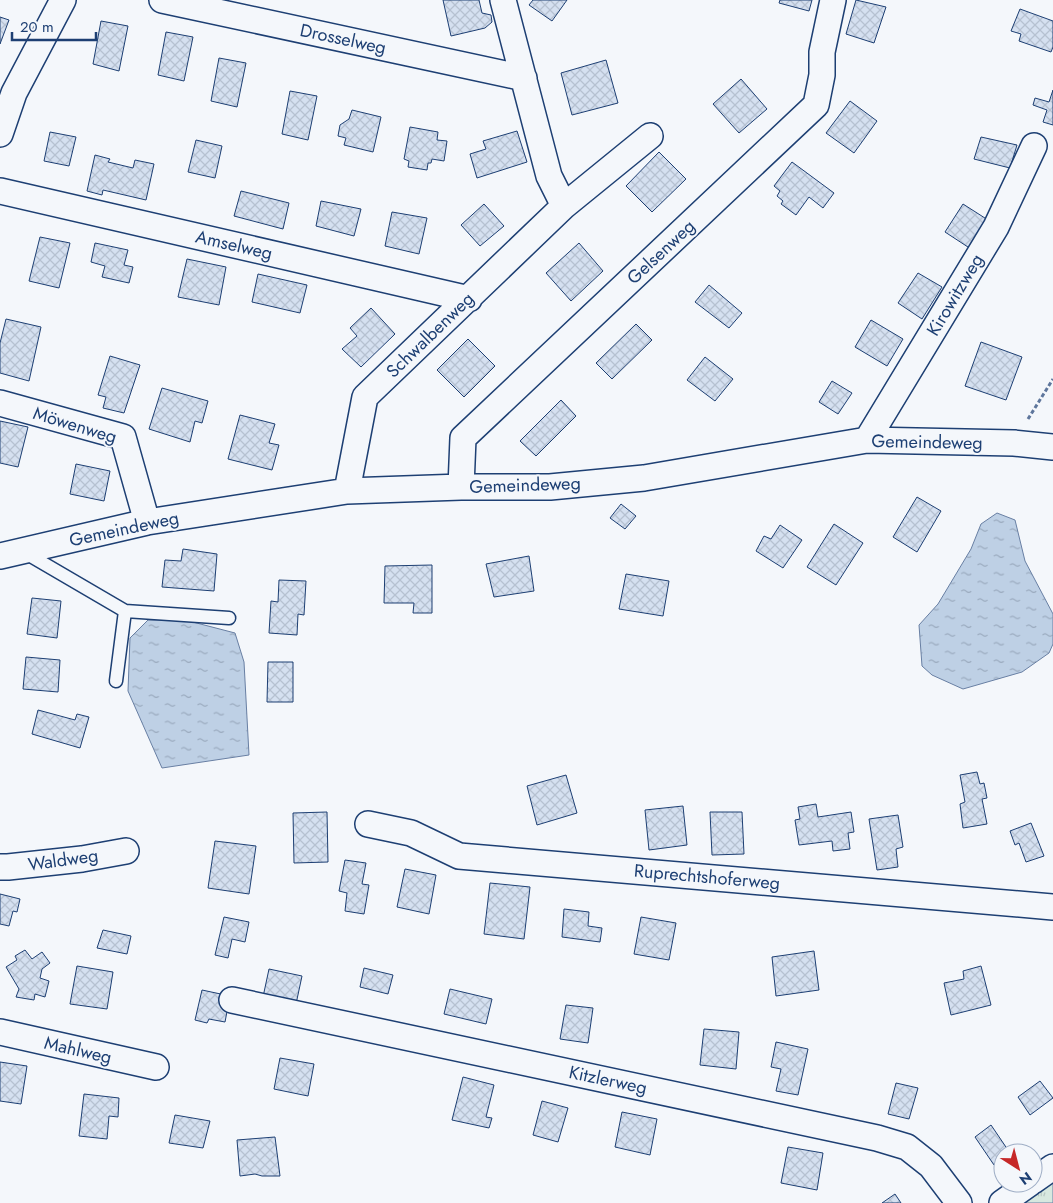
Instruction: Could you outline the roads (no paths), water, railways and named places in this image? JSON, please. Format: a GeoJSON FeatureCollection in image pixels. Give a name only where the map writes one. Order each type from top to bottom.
{"type":"FeatureCollection","features":[{"type":"Feature","properties":{"kind":"street"},"geometry":{"type":"LineString","coordinates":[[0,134],[14,93],[63,0]]}},
{"type":"Feature","properties":{"kind":"street","name":"Drosselweg"},"geometry":{"type":"LineString","coordinates":[[162,0],[524,78]]}},
{"type":"Feature","properties":{"kind":"street"},"geometry":{"type":"LineString","coordinates":[[503,0],[549,176],[564,206]]}},
{"type":"Feature","properties":{"kind":"street","name":"Gelsenweg"},"geometry":{"type":"LineString","coordinates":[[461,487],[463,438],[816,106],[822,75],[822,52],[833,0]]}},
{"type":"Feature","properties":{"kind":"street","name":"Schwalbenweg"},"geometry":{"type":"LineString","coordinates":[[347,491],[365,397],[564,206],[650,136]]}},
{"type":"Feature","properties":{"kind":"street","name":"Kirowitzweg"},"geometry":{"type":"LineString","coordinates":[[867,440],[996,227],[1034,146]]}},
{"type":"Feature","properties":{"kind":"street","name":"Amselweg"},"geometry":{"type":"LineString","coordinates":[[0,191],[469,299]]}},
{"type":"Feature","properties":{"kind":"street","name":"Möwenweg"},"geometry":{"type":"LineString","coordinates":[[0,403],[123,436],[148,522]]}},
{"type":"Feature","properties":{"kind":"street","name":"Gemeindeweg"},"geometry":{"type":"LineString","coordinates":[[11,553],[148,522],[347,491],[461,487],[550,487],[644,478],[867,440],[1014,443],[1053,447]]}},
{"type":"Feature","properties":{"kind":"street","name":"Ruprechtshoferweg"},"geometry":{"type":"LineString","coordinates":[[368,824],[412,833],[458,856],[1053,907]]}},
{"type":"Feature","properties":{"kind":"street","name":"Waldweg"},"geometry":{"type":"LineString","coordinates":[[0,867],[8,868],[126,851]]}},
{"type":"Feature","properties":{"kind":"street","name":"Kitzlerweg"},"geometry":{"type":"LineString","coordinates":[[232,1000],[878,1138],[907,1146],[931,1166],[959,1203]]}},
{"type":"Feature","properties":{"kind":"street","name":"Mahlweg"},"geometry":{"type":"LineString","coordinates":[[0,1032],[156,1068]]}},
{"type":"Feature","properties":{"kind":"street"},"geometry":{"type":"LineString","coordinates":[[1002,1203],[1016,1193]]}},
{"type":"Feature","properties":{"kind":"lane"},"geometry":{"type":"LineString","coordinates":[[11,553],[125,610],[229,618]]}},
{"type":"Feature","properties":{"kind":"lane"},"geometry":{"type":"LineString","coordinates":[[116,681],[125,610]]}},
{"type":"Feature","properties":{"kind":"water"},"geometry":{"type":"Polygon","coordinates":[[[997,513],[1015,520],[1025,561],[1053,614],[1053,644],[1049,653],[1022,672],[963,689],[932,675],[922,666],[919,625],[938,604],[971,549],[981,524],[997,513]]]}},
{"type":"Feature","properties":{"kind":"water"},"geometry":{"type":"Polygon","coordinates":[[[148,620],[185,620],[235,633],[244,662],[249,755],[162,768],[128,691],[130,638],[148,620]]]}}]}
